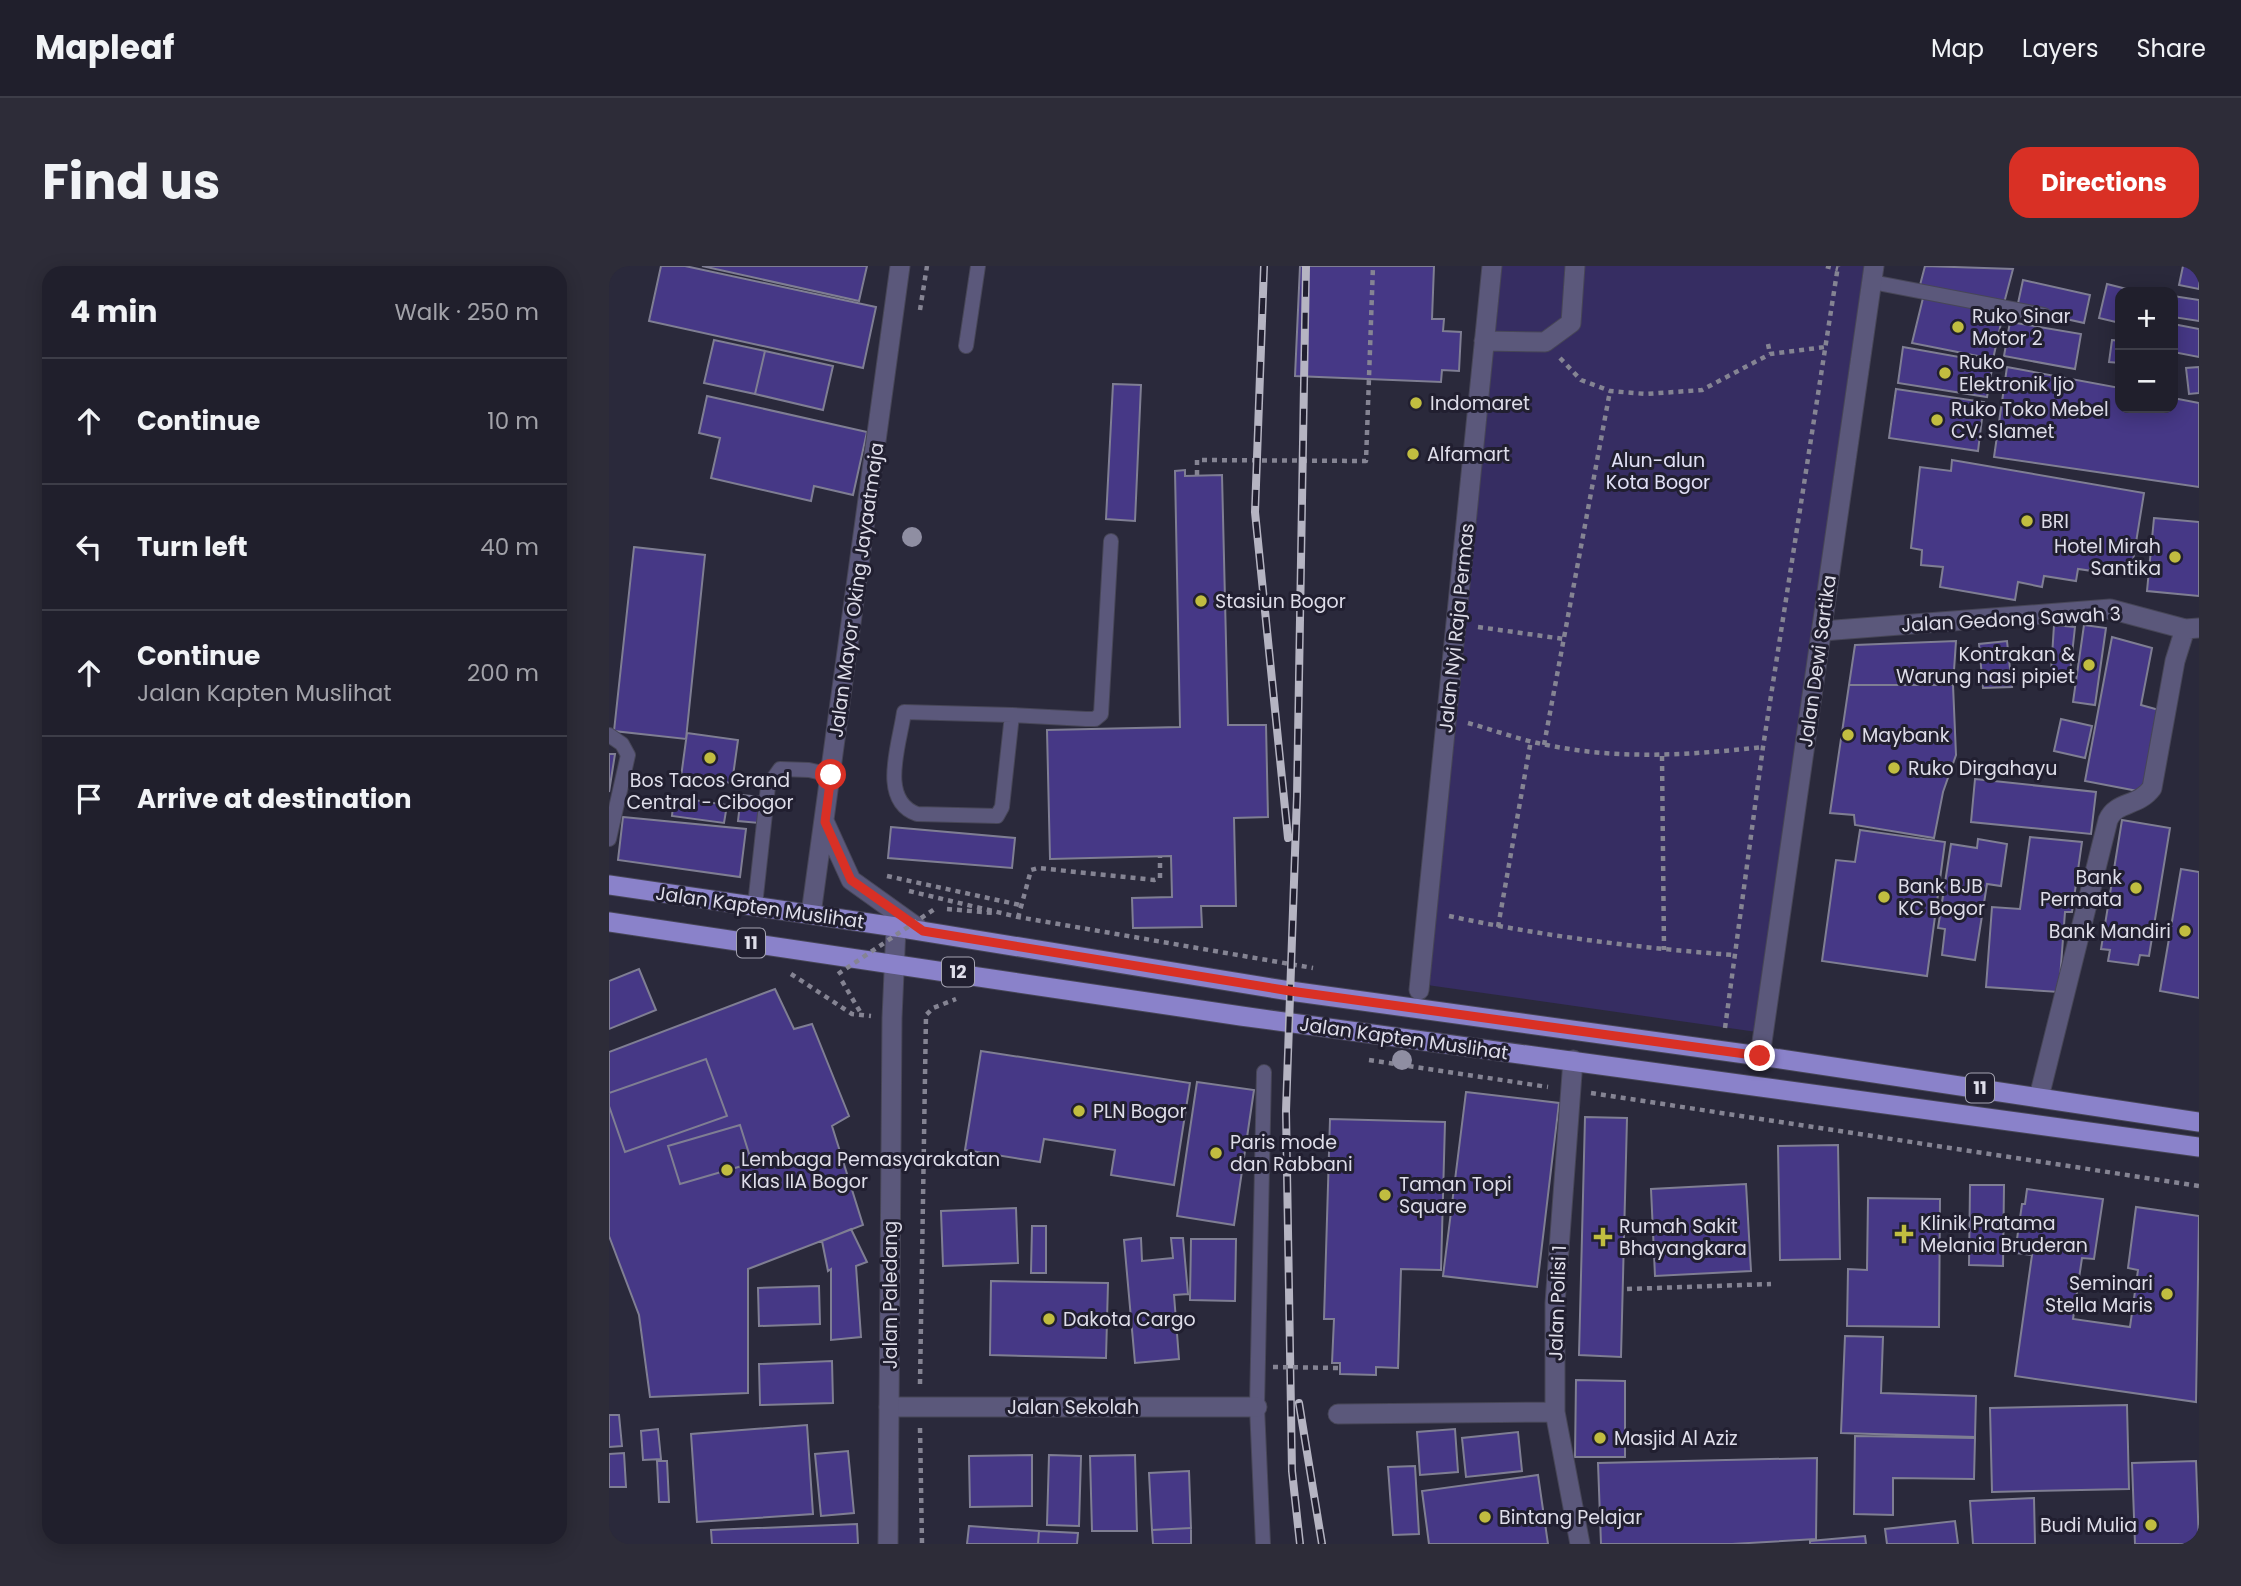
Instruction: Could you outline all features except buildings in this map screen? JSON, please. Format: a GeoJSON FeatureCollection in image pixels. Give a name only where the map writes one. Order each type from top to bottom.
{"type":"FeatureCollection","features":[{"type":"Feature","properties":{"kind":"main road","name":"Jalan Kapten Muslihat"},"geometry":{"type":"LineString","coordinates":[[609,885],[923,931],[1290,991],[1760,1056],[2199,1122]]}},
{"type":"Feature","properties":{"kind":"main road","name":"Jalan Kapten Muslihat"},"geometry":{"type":"LineString","coordinates":[[609,922],[1241,1016],[2199,1147]]}},
{"type":"Feature","properties":{"kind":"street","name":"Jalan Mayor Oking Jayaatmaja"},"geometry":{"type":"LineString","coordinates":[[811,914],[900,266]]}},
{"type":"Feature","properties":{"kind":"street","name":"Jalan Nyi Raja Permas"},"geometry":{"type":"LineString","coordinates":[[1419,990],[1492,266]]}},
{"type":"Feature","properties":{"kind":"street"},"geometry":{"type":"LineString","coordinates":[[1484,341],[1545,342],[1571,323],[1575,266]]}},
{"type":"Feature","properties":{"kind":"street","name":"Jalan Dewi Sartika"},"geometry":{"type":"LineString","coordinates":[[1760,1056],[1873,274]]}},
{"type":"Feature","properties":{"kind":"street","name":"Jalan Gedong Sawah 3"},"geometry":{"type":"LineString","coordinates":[[1822,631],[2110,609],[2192,628]]}},
{"type":"Feature","properties":{"kind":"street"},"geometry":{"type":"LineString","coordinates":[[2039,1097],[2108,820],[2118,808],[2143,800],[2152,788],[2175,661],[2192,628]]}},
{"type":"Feature","properties":{"kind":"street"},"geometry":{"type":"LineString","coordinates":[[825,822],[851,880],[923,931]]}},
{"type":"Feature","properties":{"kind":"street","name":"Jalan Paledang"},"geometry":{"type":"LineString","coordinates":[[888,1544],[896,927]]}},
{"type":"Feature","properties":{"kind":"street","name":"Jalan Polisi 1"},"geometry":{"type":"LineString","coordinates":[[1573,1060],[1555,1303],[1555,1412],[1580,1544]]}},
{"type":"Feature","properties":{"kind":"street","name":"Jalan Sekolah"},"geometry":{"type":"LineString","coordinates":[[889,1407],[1257,1407]]}},
{"type":"Feature","properties":{"kind":"street"},"geometry":{"type":"LineString","coordinates":[[1338,1414],[1555,1412]]}},
{"type":"Feature","properties":{"kind":"lane"},"geometry":{"type":"LineString","coordinates":[[965,346],[978,266]]}},
{"type":"Feature","properties":{"kind":"lane"},"geometry":{"type":"LineString","coordinates":[[1873,274],[2044,315]]}},
{"type":"Feature","properties":{"kind":"lane"},"geometry":{"type":"LineString","coordinates":[[1012,715],[1002,807],[997,816],[917,814],[905,810],[897,799],[893,784],[904,712],[1012,715],[1086,719],[1095,719],[1101,713],[1111,541]]}},
{"type":"Feature","properties":{"kind":"lane"},"geometry":{"type":"LineString","coordinates":[[609,735],[627,748],[628,755],[609,839]]}},
{"type":"Feature","properties":{"kind":"lane"},"geometry":{"type":"LineString","coordinates":[[755,905],[768,786],[780,769],[809,770],[831,775]]}},
{"type":"Feature","properties":{"kind":"lane"},"geometry":{"type":"LineString","coordinates":[[1263,1544],[1257,1407],[1264,1072]]}},
{"type":"Feature","properties":{"kind":"path"},"geometry":{"type":"LineString","coordinates":[[1198,475],[1197,460],[1366,461],[1373,266]]}},
{"type":"Feature","properties":{"kind":"path"},"geometry":{"type":"LineString","coordinates":[[1725,1028],[1763,747],[1838,267],[1826,266]]}},
{"type":"Feature","properties":{"kind":"path"},"geometry":{"type":"LineString","coordinates":[[1545,342],[1581,380],[1610,391],[1646,394],[1702,390],[1770,354],[1825,347]]}},
{"type":"Feature","properties":{"kind":"path"},"geometry":{"type":"LineString","coordinates":[[1768,344],[1770,354]]}},
{"type":"Feature","properties":{"kind":"path"},"geometry":{"type":"LineString","coordinates":[[1545,745],[1610,391]]}},
{"type":"Feature","properties":{"kind":"path"},"geometry":{"type":"LineString","coordinates":[[1456,624],[1564,639]]}},
{"type":"Feature","properties":{"kind":"path"},"geometry":{"type":"LineString","coordinates":[[1447,717],[1545,745],[1608,754],[1662,757],[1763,747]]}},
{"type":"Feature","properties":{"kind":"path"},"geometry":{"type":"LineString","coordinates":[[1498,927],[1531,740]]}},
{"type":"Feature","properties":{"kind":"path"},"geometry":{"type":"LineString","coordinates":[[1662,757],[1664,950]]}},
{"type":"Feature","properties":{"kind":"path"},"geometry":{"type":"LineString","coordinates":[[1013,946],[1031,870],[1038,868],[1154,880],[1160,878],[1160,857]]}},
{"type":"Feature","properties":{"kind":"path"},"geometry":{"type":"LineString","coordinates":[[1004,913],[936,908],[903,892],[1004,913],[1018,917],[1173,945]]}},
{"type":"Feature","properties":{"kind":"path"},"geometry":{"type":"LineString","coordinates":[[824,973],[838,974],[936,908]]}},
{"type":"Feature","properties":{"kind":"path"},"geometry":{"type":"LineString","coordinates":[[1427,912],[1498,927],[1664,950],[1734,956]]}},
{"type":"Feature","properties":{"kind":"path"},"geometry":{"type":"LineString","coordinates":[[788,972],[830,1001],[863,1016],[880,1017]]}},
{"type":"Feature","properties":{"kind":"path"},"geometry":{"type":"LineString","coordinates":[[838,974],[863,1016]]}},
{"type":"Feature","properties":{"kind":"path"},"geometry":{"type":"LineString","coordinates":[[922,1544],[919,1407],[926,1015]]}},
{"type":"Feature","properties":{"kind":"path"},"geometry":{"type":"LineString","coordinates":[[1357,1058],[2199,1186]]}},
{"type":"Feature","properties":{"kind":"path"},"geometry":{"type":"LineString","coordinates":[[1627,1289],[1771,1284]]}},
{"type":"Feature","properties":{"kind":"path"},"geometry":{"type":"LineString","coordinates":[[1273,1367],[1340,1368]]}},
{"type":"Feature","properties":{"kind":"green space","name":"Alun-alun Kota Bogor"},"geometry":{"type":"Polygon","coordinates":[[[1492,266],[1874,266],[1764,1033],[1420,984],[1492,266]]]}},
{"type":"Feature","properties":{"kind":"railway"},"geometry":{"type":"LineString","coordinates":[[1264,266],[1255,512],[1288,838]]}},
{"type":"Feature","properties":{"kind":"railway"},"geometry":{"type":"LineString","coordinates":[[1300,1544],[1292,1471],[1286,1111],[1297,796],[1306,266]]}},
{"type":"Feature","properties":{"kind":"railway"},"geometry":{"type":"LineString","coordinates":[[1299,1403],[1322,1544]]}},
{"type":"Feature","properties":{"kind":"place","name":"Ruko Sinar Motor 2"},"geometry":{"type":"Point","coordinates":[1958,327]}},
{"type":"Feature","properties":{"kind":"place","name":"Ruko Elektronik Ijo"},"geometry":{"type":"Point","coordinates":[1945,373]}},
{"type":"Feature","properties":{"kind":"place","name":"Indomaret"},"geometry":{"type":"Point","coordinates":[1416,403]}},
{"type":"Feature","properties":{"kind":"place","name":"Ruko Toko Mebel CV. Slamet"},"geometry":{"type":"Point","coordinates":[1937,420]}},
{"type":"Feature","properties":{"kind":"place","name":"Alfamart"},"geometry":{"type":"Point","coordinates":[1413,454]}},
{"type":"Feature","properties":{"kind":"place","name":"BRI"},"geometry":{"type":"Point","coordinates":[2027,521]}},
{"type":"Feature","properties":{"kind":"place","name":"Hotel Mirah Santika"},"geometry":{"type":"Point","coordinates":[2175,557]}},
{"type":"Feature","properties":{"kind":"place","name":"Stasiun Bogor"},"geometry":{"type":"Point","coordinates":[1201,601]}},
{"type":"Feature","properties":{"kind":"place","name":"Kontrakan & Warung nasi pipiet"},"geometry":{"type":"Point","coordinates":[2089,665]}},
{"type":"Feature","properties":{"kind":"place","name":"Maybank"},"geometry":{"type":"Point","coordinates":[1848,735]}},
{"type":"Feature","properties":{"kind":"place","name":"Bos Tacos Grand Central - Cibogor"},"geometry":{"type":"Point","coordinates":[710,758]}},
{"type":"Feature","properties":{"kind":"place","name":"Ruko Dirgahayu"},"geometry":{"type":"Point","coordinates":[1894,768]}},
{"type":"Feature","properties":{"kind":"place","name":"Bank Permata"},"geometry":{"type":"Point","coordinates":[2136,888]}},
{"type":"Feature","properties":{"kind":"place","name":"Bank BJB KC Bogor"},"geometry":{"type":"Point","coordinates":[1884,897]}},
{"type":"Feature","properties":{"kind":"place","name":"Bank Mandiri"},"geometry":{"type":"Point","coordinates":[2185,931]}},
{"type":"Feature","properties":{"kind":"place","name":"PLN Bogor"},"geometry":{"type":"Point","coordinates":[1079,1111]}},
{"type":"Feature","properties":{"kind":"place","name":"Paris mode dan Rabbani"},"geometry":{"type":"Point","coordinates":[1216,1153]}},
{"type":"Feature","properties":{"kind":"place","name":"Lembaga Pemasyarakatan Klas IIA Bogor"},"geometry":{"type":"Point","coordinates":[727,1170]}},
{"type":"Feature","properties":{"kind":"place","name":"Taman Topi Square"},"geometry":{"type":"Point","coordinates":[1385,1195]}},
{"type":"Feature","properties":{"kind":"place","name":"Klinik Pratama Melania Bruderan"},"geometry":{"type":"Point","coordinates":[1904,1234]}},
{"type":"Feature","properties":{"kind":"place","name":"Rumah Sakit Bhayangkara"},"geometry":{"type":"Point","coordinates":[1603,1237]}},
{"type":"Feature","properties":{"kind":"place","name":"Seminari Stella Maris"},"geometry":{"type":"Point","coordinates":[2167,1294]}},
{"type":"Feature","properties":{"kind":"place","name":"Dakota Cargo"},"geometry":{"type":"Point","coordinates":[1049,1319]}},
{"type":"Feature","properties":{"kind":"place","name":"Masjid Al Aziz"},"geometry":{"type":"Point","coordinates":[1600,1438]}},
{"type":"Feature","properties":{"kind":"place","name":"Bintang Pelajar"},"geometry":{"type":"Point","coordinates":[1485,1517]}},
{"type":"Feature","properties":{"kind":"place","name":"Budi Mulia"},"geometry":{"type":"Point","coordinates":[2151,1525]}},
{"type":"Feature","properties":{"kind":"route"},"geometry":{"type":"LineString","coordinates":[[831,775],[825,822],[851,880],[923,931],[1290,991],[1760,1056]]}}]}
